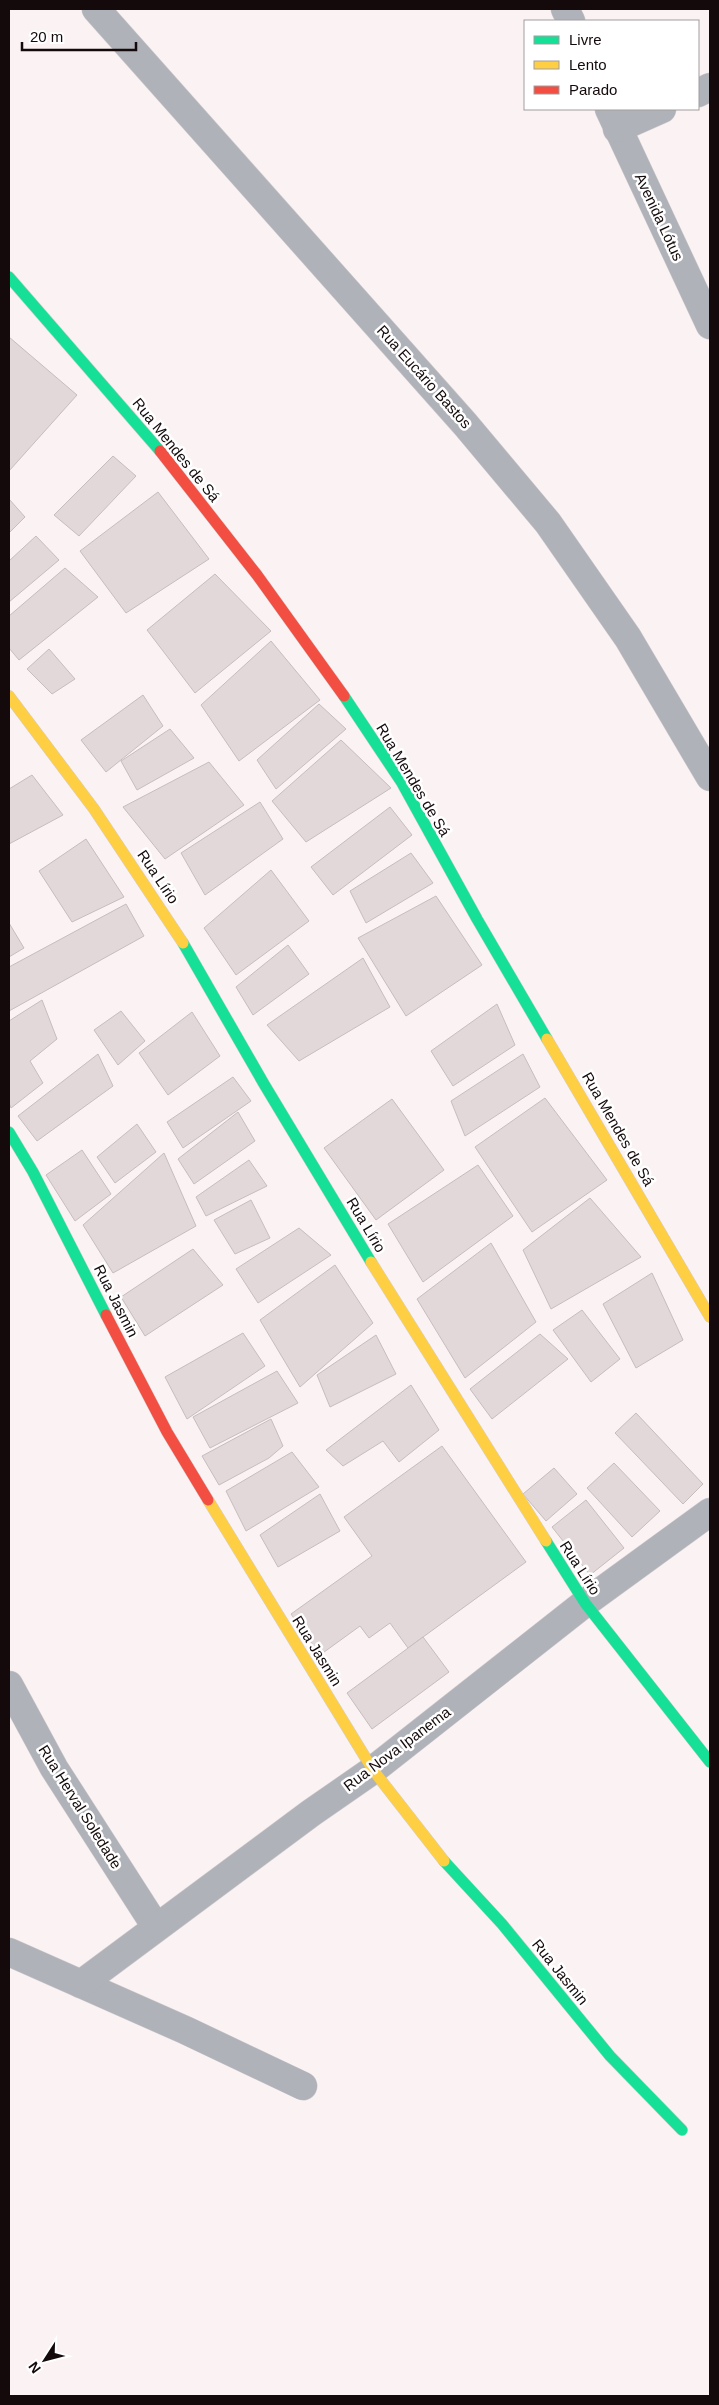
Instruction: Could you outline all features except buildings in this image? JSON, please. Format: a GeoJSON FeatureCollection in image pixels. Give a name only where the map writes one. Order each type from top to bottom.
{"type":"FeatureCollection","features":[{"type":"Feature","properties":{"kind":"street","name":"Rua Eucário Bastos"},"geometry":{"type":"LineString","coordinates":[[96,9],[465,424],[548,523],[628,638],[710,777]]}},
{"type":"Feature","properties":{"kind":"street"},"geometry":{"type":"LineString","coordinates":[[613,119],[657,110]]}},
{"type":"Feature","properties":{"kind":"street","name":"Avenida Lótus"},"geometry":{"type":"LineString","coordinates":[[613,119],[710,325]]}},
{"type":"Feature","properties":{"kind":"street","name":"Rua Mendes de Sá"},"geometry":{"type":"LineString","coordinates":[[9,278],[64,337],[192,492],[312,650],[392,768],[454,879],[710,1318]]}},
{"type":"Feature","properties":{"kind":"street","name":"Rua Lírio"},"geometry":{"type":"LineString","coordinates":[[9,696],[94,809],[179,935],[264,1084],[416,1337],[585,1603],[710,1762]]}},
{"type":"Feature","properties":{"kind":"street","name":"Rua Jasmin"},"geometry":{"type":"LineString","coordinates":[[9,1132],[33,1172],[166,1432],[373,1770],[444,1861],[502,1924],[610,2056],[682,2130]]}},
{"type":"Feature","properties":{"kind":"street","name":"Rua Nova Ipanema"},"geometry":{"type":"LineString","coordinates":[[81,1984],[156,1927],[373,1770],[585,1603],[710,1512]]}},
{"type":"Feature","properties":{"kind":"street","name":"Rua Herval Soledade"},"geometry":{"type":"LineString","coordinates":[[9,1685],[54,1768],[156,1927]]}},
{"type":"Feature","properties":{"kind":"street"},"geometry":{"type":"LineString","coordinates":[[9,1952],[185,2030],[303,2086]]}},
{"type":"Feature","properties":{"kind":"traffic: fast"},"geometry":{"type":"LineString","coordinates":[[9,277],[160,451]]}},
{"type":"Feature","properties":{"kind":"traffic: fast"},"geometry":{"type":"LineString","coordinates":[[344,696],[402,783],[477,919],[547,1039]]}},
{"type":"Feature","properties":{"kind":"traffic: fast"},"geometry":{"type":"LineString","coordinates":[[183,943],[264,1084],[371,1262]]}},
{"type":"Feature","properties":{"kind":"traffic: fast"},"geometry":{"type":"LineString","coordinates":[[9,1132],[33,1172],[106,1315]]}},
{"type":"Feature","properties":{"kind":"traffic: fast"},"geometry":{"type":"LineString","coordinates":[[546,1541],[585,1603],[710,1762]]}},
{"type":"Feature","properties":{"kind":"traffic: fast"},"geometry":{"type":"LineString","coordinates":[[444,1861],[502,1924],[610,2056],[682,2130]]}},
{"type":"Feature","properties":{"kind":"traffic: slow"},"geometry":{"type":"LineString","coordinates":[[9,696],[94,809],[183,943]]}},
{"type":"Feature","properties":{"kind":"traffic: slow"},"geometry":{"type":"LineString","coordinates":[[547,1039],[710,1317]]}},
{"type":"Feature","properties":{"kind":"traffic: slow"},"geometry":{"type":"LineString","coordinates":[[371,1262],[546,1541]]}},
{"type":"Feature","properties":{"kind":"traffic: slow"},"geometry":{"type":"LineString","coordinates":[[208,1500],[373,1770],[444,1861]]}},
{"type":"Feature","properties":{"kind":"traffic: jam"},"geometry":{"type":"LineString","coordinates":[[160,451],[257,575],[344,696]]}},
{"type":"Feature","properties":{"kind":"traffic: jam"},"geometry":{"type":"LineString","coordinates":[[106,1315],[167,1432],[208,1500]]}}]}
